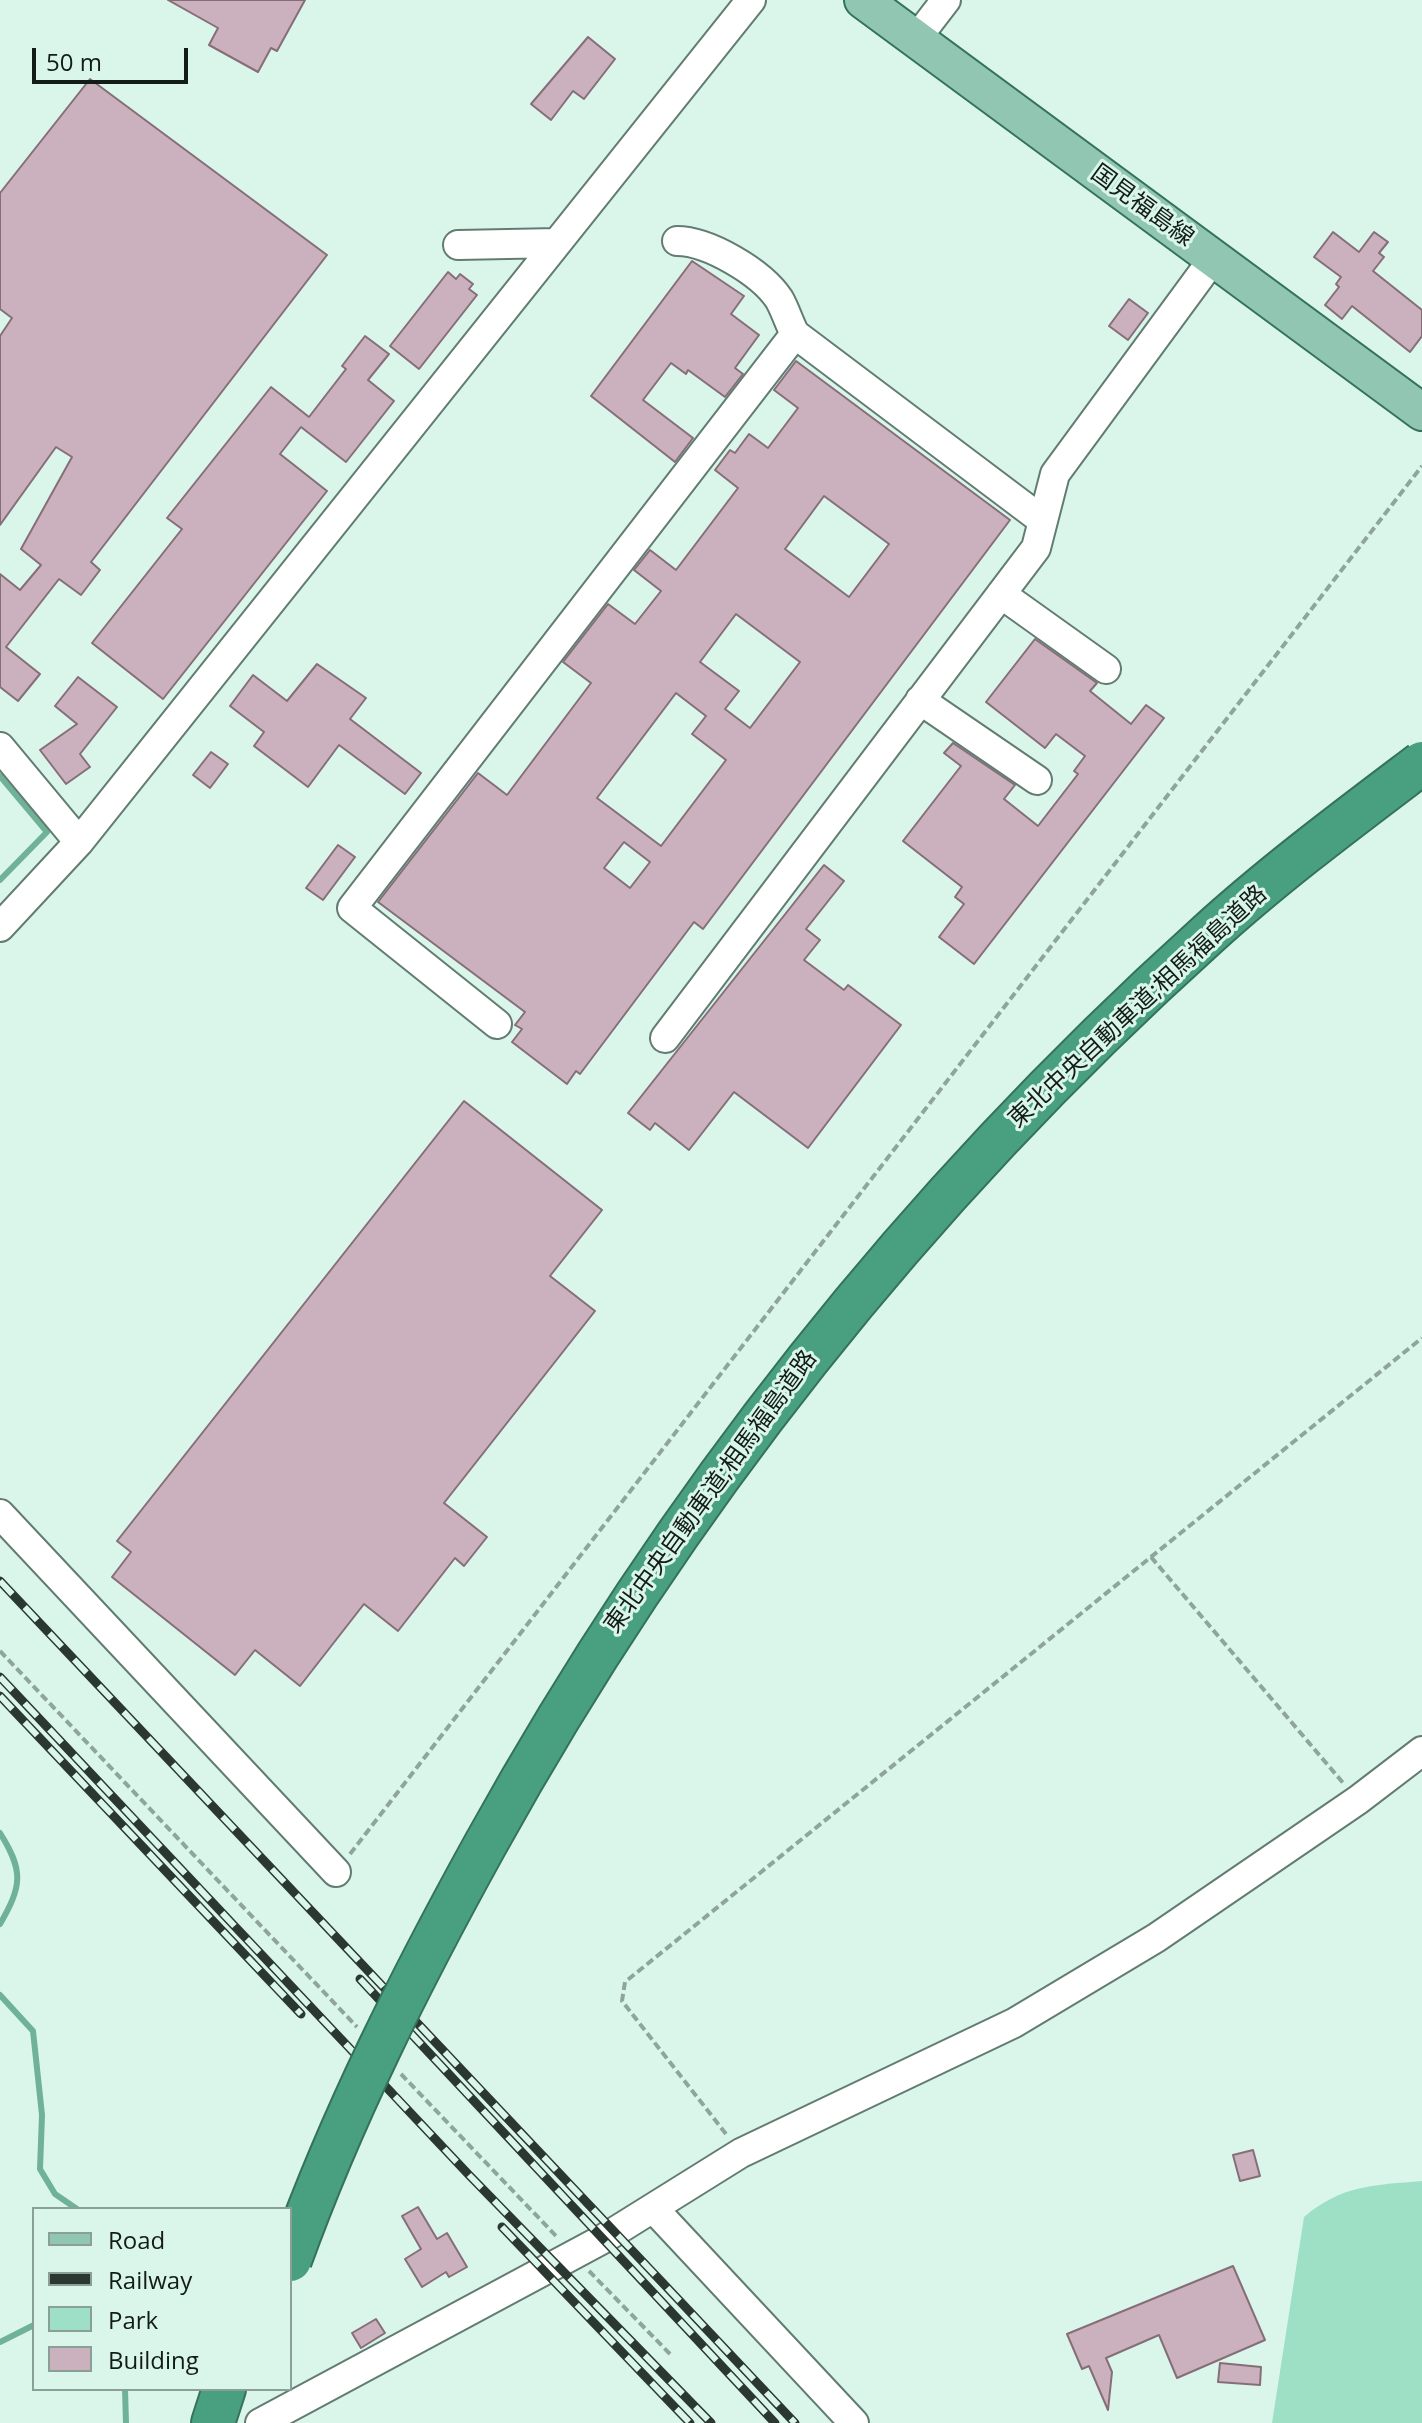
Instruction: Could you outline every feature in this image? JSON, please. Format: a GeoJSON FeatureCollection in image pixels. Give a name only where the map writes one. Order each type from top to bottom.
{"type":"FeatureCollection","features":[{"type":"Feature","properties":{"kind":"highway","name":"東北中央自動車道;相馬福島道路"},"geometry":{"type":"LineString","coordinates":[[290,2207],[370,2022],[439,1886],[537,1713],[632,1564],[800,1336],[903,1214],[1042,1066],[1185,930],[1326,808],[1422,734]]}},
{"type":"Feature","properties":{"kind":"highway","name":"東北中央自動車道;相馬福島道路"},"geometry":{"type":"LineString","coordinates":[[292,2255],[358,2094],[429,1946],[467,1877],[552,1724],[637,1589],[744,1437],[820,1339],[932,1208],[1065,1071],[1206,936],[1316,843],[1422,763]]}},
{"type":"Feature","properties":{"kind":"highway"},"geometry":{"type":"LineString","coordinates":[[213,2423],[223,2391]]}},
{"type":"Feature","properties":{"kind":"highway"},"geometry":{"type":"LineString","coordinates":[[233,2423],[242,2391]]}},
{"type":"Feature","properties":{"kind":"main road","name":"国見福島線"},"geometry":{"type":"LineString","coordinates":[[863,0],[1422,412]]}},
{"type":"Feature","properties":{"kind":"street"},"geometry":{"type":"LineString","coordinates":[[0,927],[79,842],[751,0]]}},
{"type":"Feature","properties":{"kind":"street"},"geometry":{"type":"LineString","coordinates":[[916,39],[946,0]]}},
{"type":"Feature","properties":{"kind":"street"},"geometry":{"type":"LineString","coordinates":[[677,241],[709,246],[740,265],[779,298],[795,334],[1042,520]]}},
{"type":"Feature","properties":{"kind":"street"},"geometry":{"type":"LineString","coordinates":[[458,245],[557,243]]}},
{"type":"Feature","properties":{"kind":"street"},"geometry":{"type":"LineString","coordinates":[[665,1038],[1036,548],[1055,474],[1213,259]]}},
{"type":"Feature","properties":{"kind":"street"},"geometry":{"type":"LineString","coordinates":[[497,1024],[352,908],[795,334]]}},
{"type":"Feature","properties":{"kind":"street"},"geometry":{"type":"LineString","coordinates":[[1001,594],[1106,669]]}},
{"type":"Feature","properties":{"kind":"street"},"geometry":{"type":"LineString","coordinates":[[920,700],[1037,780]]}},
{"type":"Feature","properties":{"kind":"street"},"geometry":{"type":"LineString","coordinates":[[0,747],[79,842]]}},
{"type":"Feature","properties":{"kind":"street"},"geometry":{"type":"LineString","coordinates":[[0,1514],[336,1872]]}},
{"type":"Feature","properties":{"kind":"street"},"geometry":{"type":"LineString","coordinates":[[260,2423],[574,2255],[741,2153],[1014,2023],[1156,1938],[1358,1800],[1422,1751]]}},
{"type":"Feature","properties":{"kind":"street"},"geometry":{"type":"LineString","coordinates":[[653,2208],[854,2423]]}},
{"type":"Feature","properties":{"kind":"path"},"geometry":{"type":"LineString","coordinates":[[336,1872],[1422,466]]}},
{"type":"Feature","properties":{"kind":"path"},"geometry":{"type":"LineString","coordinates":[[741,2153],[622,2001],[625,1982],[1422,1338]]}},
{"type":"Feature","properties":{"kind":"path"},"geometry":{"type":"LineString","coordinates":[[1151,1557],[1358,1800]]}},
{"type":"Feature","properties":{"kind":"path"},"geometry":{"type":"LineString","coordinates":[[0,1651],[364,2035]]}},
{"type":"Feature","properties":{"kind":"path"},"geometry":{"type":"LineString","coordinates":[[398,2070],[671,2355]]}},
{"type":"Feature","properties":{"kind":"green space"},"geometry":{"type":"Polygon","coordinates":[[[1422,2181],[1422,2423],[1272,2423],[1304,2217],[1331,2198],[1359,2188],[1422,2181]]]}},
{"type":"Feature","properties":{"kind":"building"},"geometry":{"type":"Polygon","coordinates":[[[168,0],[305,0],[277,51],[271,48],[258,72],[209,45],[218,28],[168,0]]]}},
{"type":"Feature","properties":{"kind":"building"},"geometry":{"type":"Polygon","coordinates":[[[588,37],[615,59],[584,99],[573,91],[551,120],[531,104],[588,37]]]}},
{"type":"Feature","properties":{"kind":"building"},"geometry":{"type":"Polygon","coordinates":[[[90,79],[327,255],[91,562],[100,570],[81,595],[59,579],[6,647],[40,674],[18,701],[0,687],[0,574],[20,590],[41,565],[21,549],[72,457],[56,447],[0,525],[0,336],[12,318],[0,309],[0,193],[90,79]]]}},
{"type":"Feature","properties":{"kind":"building"},"geometry":{"type":"Polygon","coordinates":[[[1333,232],[1359,252],[1374,232],[1388,242],[1379,253],[1384,257],[1373,271],[1422,310],[1422,336],[1410,352],[1352,306],[1342,319],[1325,305],[1339,287],[1336,284],[1341,277],[1314,257],[1333,232]]]}},
{"type":"Feature","properties":{"kind":"building"},"geometry":{"type":"Polygon","coordinates":[[[692,261],[744,296],[731,314],[759,335],[735,368],[743,374],[725,397],[688,370],[686,374],[671,363],[643,400],[693,438],[675,462],[591,396],[692,261]]]}},
{"type":"Feature","properties":{"kind":"building"},"geometry":{"type":"Polygon","coordinates":[[[448,272],[456,279],[460,274],[473,284],[469,289],[477,295],[419,369],[390,346],[448,272]]]}},
{"type":"Feature","properties":{"kind":"building"},"geometry":{"type":"Polygon","coordinates":[[[1129,299],[1148,313],[1128,340],[1109,326],[1129,299]]]}},
{"type":"Feature","properties":{"kind":"building"},"geometry":{"type":"Polygon","coordinates":[[[365,336],[389,354],[368,380],[394,401],[346,462],[301,427],[280,454],[327,491],[163,699],[92,643],[182,529],[167,518],[271,387],[309,417],[346,369],[342,366],[365,336]]]}},
{"type":"Feature","properties":{"kind":"building"},"geometry":{"type":"Polygon","coordinates":[[[796,361],[1010,520],[703,929],[694,922],[580,1074],[576,1071],[567,1084],[512,1042],[522,1029],[515,1025],[525,1012],[378,902],[478,773],[507,795],[591,683],[563,662],[608,604],[635,624],[661,591],[634,570],[650,550],[676,570],[738,488],[715,470],[730,450],[735,453],[749,434],[768,448],[798,408],[774,390],[796,361]],[[824,496],[785,549],[849,597],[889,544],[824,496]],[[736,614],[700,662],[739,691],[725,709],[750,728],[800,662],[736,614]],[[676,693],[597,798],[661,846],[726,760],[692,734],[706,716],[676,693]],[[624,842],[604,868],[630,888],[650,862],[624,842]]]}},
{"type":"Feature","properties":{"kind":"building"},"geometry":{"type":"Polygon","coordinates":[[[1035,639],[1097,683],[1090,691],[1131,724],[1146,705],[1164,718],[974,964],[939,937],[964,904],[955,897],[962,887],[903,841],[961,766],[944,753],[953,743],[1015,785],[1004,799],[1038,826],[1078,774],[1074,771],[1085,756],[1056,734],[1045,748],[986,702],[1035,639]]]}},
{"type":"Feature","properties":{"kind":"building"},"geometry":{"type":"Polygon","coordinates":[[[317,664],[366,698],[350,719],[421,773],[405,794],[339,745],[308,787],[254,746],[264,732],[230,706],[253,675],[287,701],[317,664]]]}},
{"type":"Feature","properties":{"kind":"building"},"geometry":{"type":"Polygon","coordinates":[[[78,677],[117,707],[80,754],[90,767],[66,784],[40,750],[77,724],[55,706],[78,677]]]}},
{"type":"Feature","properties":{"kind":"building"},"geometry":{"type":"Polygon","coordinates":[[[211,752],[228,764],[210,788],[193,775],[211,752]]]}},
{"type":"Feature","properties":{"kind":"building"},"geometry":{"type":"Polygon","coordinates":[[[338,845],[355,857],[323,900],[306,888],[338,845]]]}},
{"type":"Feature","properties":{"kind":"building"},"geometry":{"type":"Polygon","coordinates":[[[824,865],[844,881],[806,929],[820,940],[804,960],[844,990],[848,985],[901,1025],[808,1148],[734,1092],[689,1150],[655,1123],[650,1130],[628,1113],[824,865]]]}},
{"type":"Feature","properties":{"kind":"building"},"geometry":{"type":"Polygon","coordinates":[[[464,1101],[602,1210],[550,1276],[595,1311],[444,1503],[487,1537],[464,1566],[455,1558],[398,1631],[364,1604],[300,1686],[255,1650],[235,1675],[112,1577],[131,1552],[117,1541],[464,1101]]]}},
{"type":"Feature","properties":{"kind":"building"},"geometry":{"type":"Polygon","coordinates":[[[1253,2150],[1260,2176],[1240,2181],[1233,2155],[1253,2150]]]}},
{"type":"Feature","properties":{"kind":"building"},"geometry":{"type":"Polygon","coordinates":[[[418,2207],[437,2239],[447,2233],[467,2267],[449,2277],[446,2272],[422,2287],[405,2259],[421,2249],[402,2216],[418,2207]]]}},
{"type":"Feature","properties":{"kind":"building"},"geometry":{"type":"Polygon","coordinates":[[[1233,2266],[1265,2340],[1177,2378],[1159,2335],[1106,2358],[1112,2372],[1108,2410],[1089,2366],[1082,2369],[1067,2334],[1233,2266]]]}},
{"type":"Feature","properties":{"kind":"building"},"geometry":{"type":"Polygon","coordinates":[[[376,2319],[385,2333],[361,2348],[352,2333],[376,2319]]]}},
{"type":"Feature","properties":{"kind":"building"},"geometry":{"type":"Polygon","coordinates":[[[1220,2363],[1261,2367],[1260,2385],[1218,2382],[1220,2363]]]}},
{"type":"Feature","properties":{"kind":"waterway"},"geometry":{"type":"LineString","coordinates":[[0,776],[47,832],[0,880]]}},
{"type":"Feature","properties":{"kind":"waterway"},"geometry":{"type":"LineString","coordinates":[[0,1833],[13,1858],[17,1878],[13,1899],[0,1924]]}},
{"type":"Feature","properties":{"kind":"waterway"},"geometry":{"type":"LineString","coordinates":[[0,1995],[33,2031],[42,2115],[40,2169],[55,2194],[74,2207]]}},
{"type":"Feature","properties":{"kind":"waterway"},"geometry":{"type":"LineString","coordinates":[[0,2342],[32,2326]]}},
{"type":"Feature","properties":{"kind":"waterway"},"geometry":{"type":"LineString","coordinates":[[125,2391],[126,2423]]}},
{"type":"Feature","properties":{"kind":"railway"},"geometry":{"type":"LineString","coordinates":[[0,1581],[795,2423]]}},
{"type":"Feature","properties":{"kind":"railway"},"geometry":{"type":"LineString","coordinates":[[0,1677],[469,2175],[711,2423]]}},
{"type":"Feature","properties":{"kind":"railway"},"geometry":{"type":"LineString","coordinates":[[0,1696],[301,2014]]}},
{"type":"Feature","properties":{"kind":"railway"},"geometry":{"type":"LineString","coordinates":[[360,1979],[775,2423]]}},
{"type":"Feature","properties":{"kind":"railway"},"geometry":{"type":"LineString","coordinates":[[502,2227],[690,2423]]}}]}
